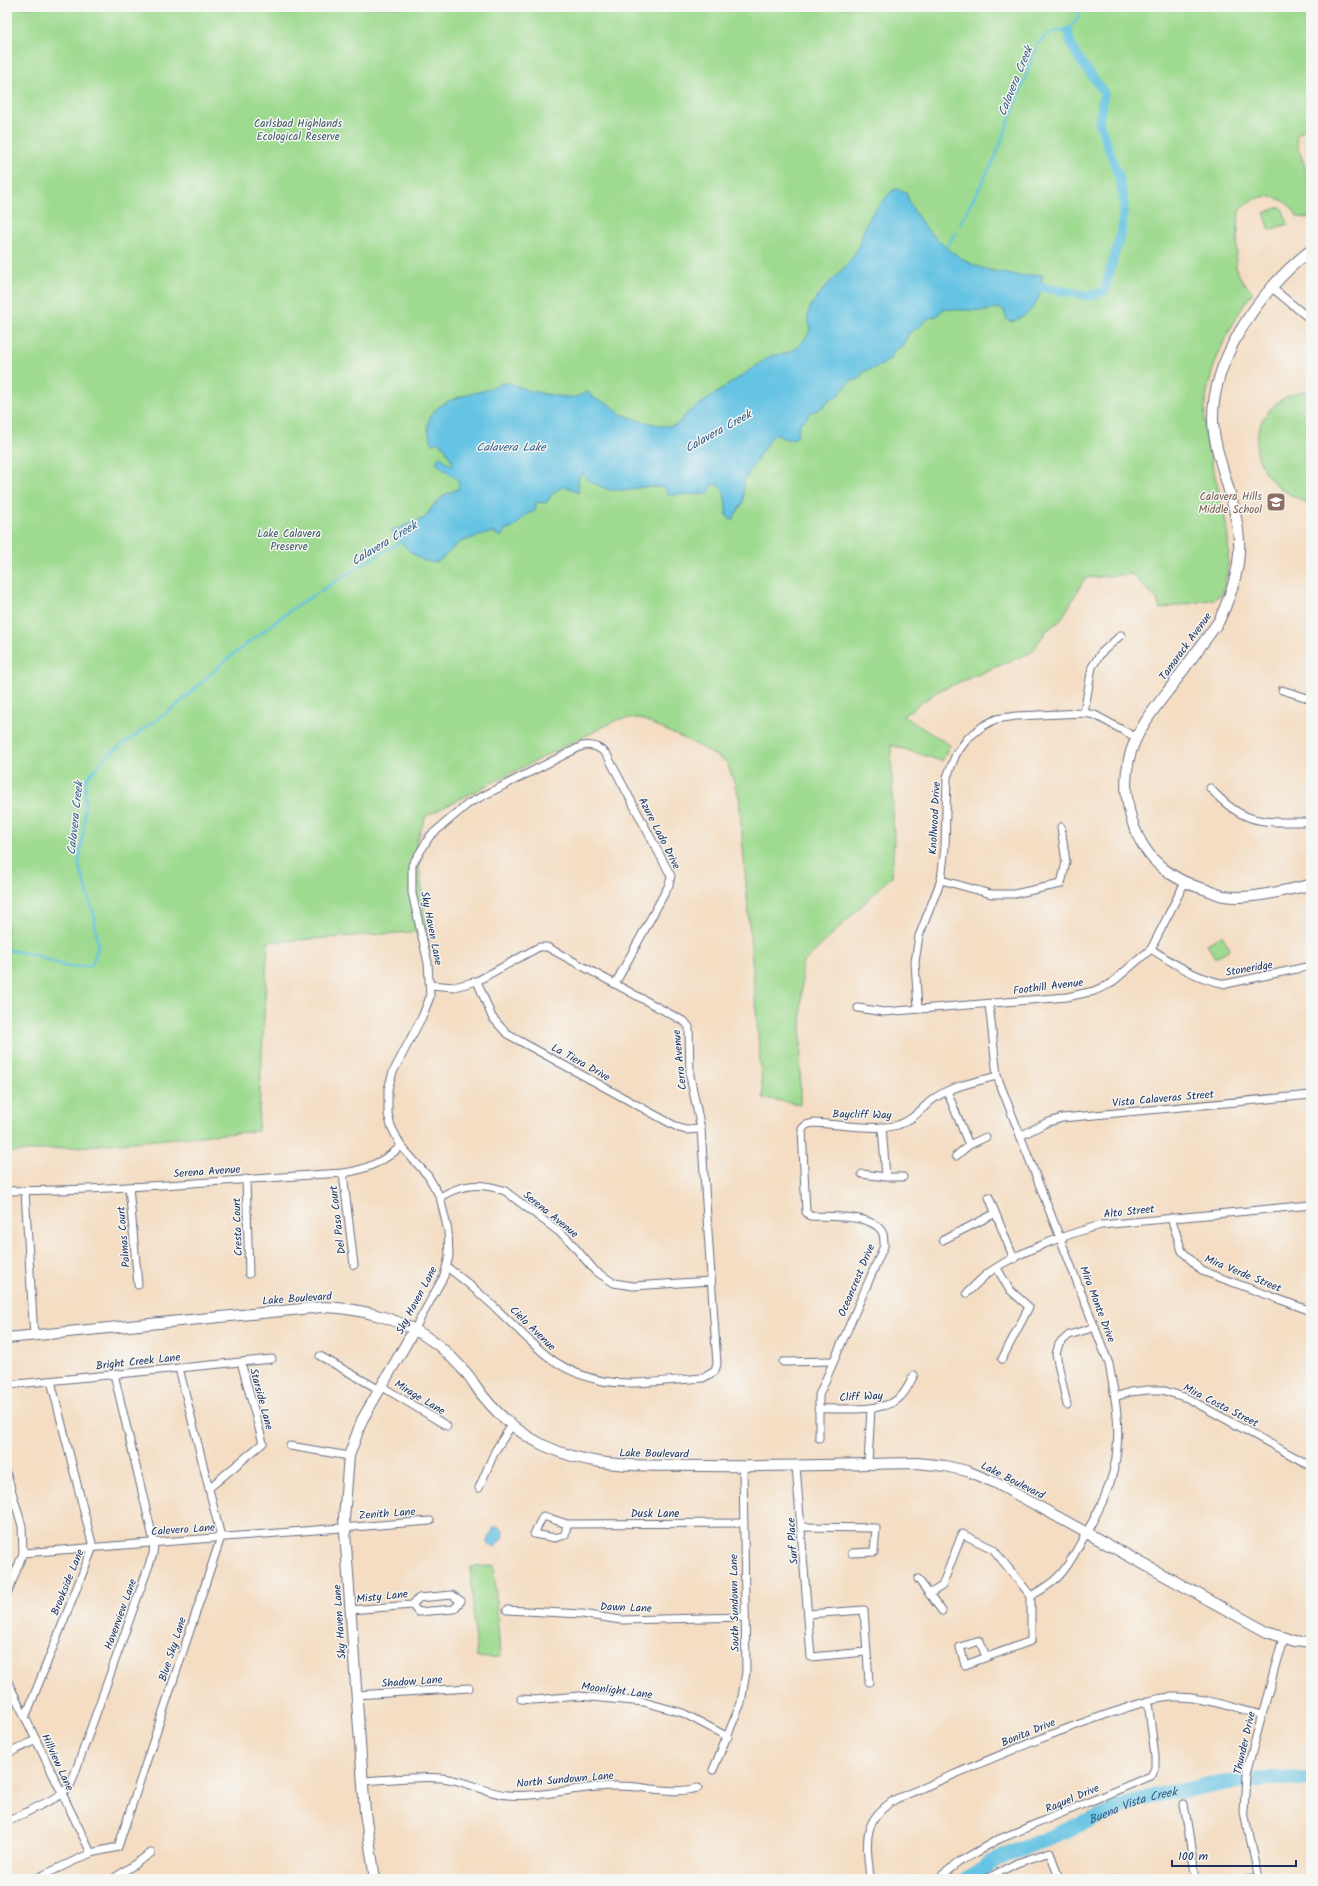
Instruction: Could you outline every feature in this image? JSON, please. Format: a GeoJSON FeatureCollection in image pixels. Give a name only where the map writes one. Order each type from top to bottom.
{"type":"FeatureCollection","features":[{"type":"Feature","properties":{"kind":"street","name":"Tamarack Avenue"},"geometry":{"type":"LineString","coordinates":[[1311,250],[1294,263],[1271,288],[1247,319],[1231,348],[1220,379],[1214,403],[1214,433],[1238,530],[1236,575],[1227,605],[1219,621],[1147,719],[1137,738],[1128,759],[1126,791],[1130,814],[1138,836],[1146,850],[1164,869],[1185,882],[1224,896],[1249,897],[1311,885]]}},
{"type":"Feature","properties":{"kind":"street"},"geometry":{"type":"LineString","coordinates":[[1271,288],[1311,320]]}},
{"type":"Feature","properties":{"kind":"street"},"geometry":{"type":"LineString","coordinates":[[1084,713],[1092,667],[1101,654],[1121,635]]}},
{"type":"Feature","properties":{"kind":"street"},"geometry":{"type":"LineString","coordinates":[[1282,690],[1311,699]]}},
{"type":"Feature","properties":{"kind":"street","name":"Knollwood Drive"},"geometry":{"type":"LineString","coordinates":[[918,1008],[915,962],[919,936],[941,880],[945,848],[947,777],[956,754],[968,738],[996,719],[1016,716],[1084,713],[1096,715],[1137,738]]}},
{"type":"Feature","properties":{"kind":"street","name":"Sky Haven Lane"},"geometry":{"type":"LineString","coordinates":[[375,1879],[365,1813],[344,1527],[349,1456],[362,1420],[444,1276],[449,1256],[448,1232],[440,1197],[428,1176],[402,1146],[391,1126],[388,1114],[388,1089],[393,1072],[422,1017],[430,997],[428,963],[412,893],[412,865],[430,836],[469,803],[582,746],[590,744],[600,748],[607,755]]}},
{"type":"Feature","properties":{"kind":"street","name":"Azure Lado Drive"},"geometry":{"type":"LineString","coordinates":[[607,755],[671,876],[669,885],[615,984]]}},
{"type":"Feature","properties":{"kind":"street"},"geometry":{"type":"LineString","coordinates":[[1210,788],[1223,802],[1239,815],[1267,822],[1311,822]]}},
{"type":"Feature","properties":{"kind":"street"},"geometry":{"type":"LineString","coordinates":[[941,880],[991,894],[1014,894],[1060,884],[1066,862],[1061,827]]}},
{"type":"Feature","properties":{"kind":"street","name":"Foothill Avenue"},"geometry":{"type":"LineString","coordinates":[[858,1008],[884,1012],[918,1008],[989,1004],[1068,997],[1094,991],[1110,984],[1152,949],[1185,882]]}},
{"type":"Feature","properties":{"kind":"street","name":"Cerro Avenue"},"geometry":{"type":"LineString","coordinates":[[430,985],[454,987],[477,981],[539,947],[547,947],[685,1022],[689,1028],[690,1076],[701,1129],[717,1364],[714,1371],[710,1375]]}},
{"type":"Feature","properties":{"kind":"street","name":"Stoneridge"},"geometry":{"type":"LineString","coordinates":[[1152,949],[1186,972],[1213,982],[1226,984],[1311,966]]}},
{"type":"Feature","properties":{"kind":"street","name":"La Tiera Drive"},"geometry":{"type":"LineString","coordinates":[[477,981],[492,1017],[508,1034],[679,1128],[686,1130],[701,1129]]}},
{"type":"Feature","properties":{"kind":"street","name":"Mira Monte Drive"},"geometry":{"type":"LineString","coordinates":[[989,1004],[997,1076],[1109,1364],[1118,1412],[1118,1447],[1108,1489],[1068,1564],[1059,1576],[1031,1596]]}},
{"type":"Feature","properties":{"kind":"street","name":"Baycliff Way"},"geometry":{"type":"LineString","coordinates":[[809,1215],[806,1212],[802,1129],[806,1125],[813,1123],[882,1127],[897,1125],[909,1121],[932,1100],[947,1091],[997,1076]]}},
{"type":"Feature","properties":{"kind":"street"},"geometry":{"type":"LineString","coordinates":[[947,1091],[970,1145]]}},
{"type":"Feature","properties":{"kind":"street","name":"Vista Calaveras Street"},"geometry":{"type":"LineString","coordinates":[[1020,1136],[1046,1123],[1062,1118],[1311,1095]]}},
{"type":"Feature","properties":{"kind":"street"},"geometry":{"type":"LineString","coordinates":[[882,1127],[886,1177]]}},
{"type":"Feature","properties":{"kind":"street"},"geometry":{"type":"LineString","coordinates":[[956,1156],[970,1145],[986,1137]]}},
{"type":"Feature","properties":{"kind":"street","name":"Serena Avenue"},"geometry":{"type":"LineString","coordinates":[[7,1191],[25,1192],[129,1187],[342,1173],[357,1171],[372,1166],[389,1157],[402,1146]]}},
{"type":"Feature","properties":{"kind":"street","name":"Del Paso Court"},"geometry":{"type":"LineString","coordinates":[[342,1173],[354,1265]]}},
{"type":"Feature","properties":{"kind":"street"},"geometry":{"type":"LineString","coordinates":[[862,1174],[886,1177],[904,1177]]}},
{"type":"Feature","properties":{"kind":"street","name":"Cresta Court"},"geometry":{"type":"LineString","coordinates":[[246,1179],[249,1274]]}},
{"type":"Feature","properties":{"kind":"street","name":"Serena Avenue"},"geometry":{"type":"LineString","coordinates":[[440,1197],[453,1189],[477,1184],[495,1187],[505,1191],[567,1238],[595,1271],[614,1283],[633,1286],[711,1281]]}},
{"type":"Feature","properties":{"kind":"street","name":"Palmas Court"},"geometry":{"type":"LineString","coordinates":[[129,1187],[138,1285]]}},
{"type":"Feature","properties":{"kind":"street"},"geometry":{"type":"LineString","coordinates":[[25,1192],[34,1336]]}},
{"type":"Feature","properties":{"kind":"street"},"geometry":{"type":"LineString","coordinates":[[989,1197],[994,1214],[1014,1259]]}},
{"type":"Feature","properties":{"kind":"street","name":"Alto Street"},"geometry":{"type":"LineString","coordinates":[[966,1293],[987,1274],[1014,1259],[1079,1231],[1101,1225],[1311,1205]]}},
{"type":"Feature","properties":{"kind":"street"},"geometry":{"type":"LineString","coordinates":[[943,1240],[994,1214]]}},
{"type":"Feature","properties":{"kind":"street","name":"Oceancrest Drive"},"geometry":{"type":"LineString","coordinates":[[809,1215],[858,1218],[878,1227],[883,1233],[884,1246],[818,1395],[819,1438]]}},
{"type":"Feature","properties":{"kind":"street","name":"Mira Verde Street"},"geometry":{"type":"LineString","coordinates":[[1171,1218],[1182,1251],[1202,1271],[1311,1311]]}},
{"type":"Feature","properties":{"kind":"street","name":"Cielo Avenue"},"geometry":{"type":"LineString","coordinates":[[447,1267],[502,1313],[540,1352],[552,1361],[582,1376],[604,1381],[623,1382],[704,1378],[710,1375]]}},
{"type":"Feature","properties":{"kind":"street"},"geometry":{"type":"LineString","coordinates":[[997,1268],[1009,1289],[1029,1307],[1002,1359]]}},
{"type":"Feature","properties":{"kind":"street","name":"Lake Boulevard"},"geometry":{"type":"LineString","coordinates":[[7,1338],[322,1306],[363,1311],[388,1319],[414,1330],[436,1343],[469,1376],[482,1396],[519,1431],[543,1445],[567,1455],[591,1462],[632,1465],[796,1466],[917,1462],[967,1471],[996,1483],[1267,1632],[1283,1638],[1311,1643]]}},
{"type":"Feature","properties":{"kind":"street"},"geometry":{"type":"LineString","coordinates":[[1067,1405],[1056,1354],[1059,1344],[1069,1335],[1095,1327]]}},
{"type":"Feature","properties":{"kind":"street","name":"Mirage Lane"},"geometry":{"type":"LineString","coordinates":[[320,1356],[381,1388],[447,1426]]}},
{"type":"Feature","properties":{"kind":"street","name":"Bright Creek Lane"},"geometry":{"type":"LineString","coordinates":[[7,1385],[272,1359]]}},
{"type":"Feature","properties":{"kind":"street"},"geometry":{"type":"LineString","coordinates":[[783,1362],[833,1361]]}},
{"type":"Feature","properties":{"kind":"street","name":"Starside Lane"},"geometry":{"type":"LineString","coordinates":[[209,1488],[263,1443],[241,1362]]}},
{"type":"Feature","properties":{"kind":"street"},"geometry":{"type":"LineString","coordinates":[[179,1368],[221,1537]]}},
{"type":"Feature","properties":{"kind":"street","name":"Havenview Lane"},"geometry":{"type":"LineString","coordinates":[[62,1795],[71,1784],[153,1554],[154,1542],[114,1374]]}},
{"type":"Feature","properties":{"kind":"street","name":"Cliff Way"},"geometry":{"type":"LineString","coordinates":[[818,1409],[871,1408],[891,1405],[901,1398],[914,1375]]}},
{"type":"Feature","properties":{"kind":"street","name":"Brookside Lane"},"geometry":{"type":"LineString","coordinates":[[25,1718],[93,1547],[51,1381]]}},
{"type":"Feature","properties":{"kind":"street","name":"Mira Costa Street"},"geometry":{"type":"LineString","coordinates":[[1115,1397],[1130,1392],[1162,1390],[1187,1398],[1311,1466]]}},
{"type":"Feature","properties":{"kind":"street"},"geometry":{"type":"LineString","coordinates":[[868,1464],[871,1408]]}},
{"type":"Feature","properties":{"kind":"street"},"geometry":{"type":"LineString","coordinates":[[479,1488],[495,1451],[512,1425]]}},
{"type":"Feature","properties":{"kind":"street"},"geometry":{"type":"LineString","coordinates":[[290,1446],[349,1456]]}},
{"type":"Feature","properties":{"kind":"street","name":"South Sundown Lane"},"geometry":{"type":"LineString","coordinates":[[728,1737],[741,1703],[746,1672],[743,1466]]}},
{"type":"Feature","properties":{"kind":"street","name":"Surf Place"},"geometry":{"type":"LineString","coordinates":[[796,1466],[802,1527],[811,1657],[866,1652]]}},
{"type":"Feature","properties":{"kind":"street"},"geometry":{"type":"LineString","coordinates":[[7,1475],[22,1526],[23,1553],[7,1595]]}},
{"type":"Feature","properties":{"kind":"street","name":"Dusk Lane"},"geometry":{"type":"LineString","coordinates":[[567,1524],[565,1535],[554,1538],[534,1534],[543,1516],[567,1524],[744,1523]]}},
{"type":"Feature","properties":{"kind":"street","name":"Zenith Lane"},"geometry":{"type":"LineString","coordinates":[[344,1527],[430,1521]]}},
{"type":"Feature","properties":{"kind":"street","name":"Calevero Lane"},"geometry":{"type":"LineString","coordinates":[[23,1553],[344,1527]]}},
{"type":"Feature","properties":{"kind":"street"},"geometry":{"type":"LineString","coordinates":[[802,1527],[876,1528],[874,1552],[852,1552]]}},
{"type":"Feature","properties":{"kind":"street"},"geometry":{"type":"LineString","coordinates":[[929,1594],[942,1586],[962,1534],[993,1549],[1031,1596],[1031,1641],[986,1657]]}},
{"type":"Feature","properties":{"kind":"street","name":"Blue Sky Lane"},"geometry":{"type":"LineString","coordinates":[[35,1879],[91,1853],[118,1847],[221,1537]]}},
{"type":"Feature","properties":{"kind":"street"},"geometry":{"type":"LineString","coordinates":[[918,1579],[942,1611]]}},
{"type":"Feature","properties":{"kind":"street","name":"Misty Lane"},"geometry":{"type":"LineString","coordinates":[[350,1610],[412,1605],[419,1598],[452,1595],[461,1601],[454,1609],[446,1610],[418,1612],[412,1605]]}},
{"type":"Feature","properties":{"kind":"street","name":"Dawn Lane"},"geometry":{"type":"LineString","coordinates":[[507,1610],[582,1614],[621,1620],[745,1617]]}},
{"type":"Feature","properties":{"kind":"street"},"geometry":{"type":"LineString","coordinates":[[808,1614],[864,1610],[868,1682]]}},
{"type":"Feature","properties":{"kind":"street","name":"Thunder Drive"},"geometry":{"type":"LineString","coordinates":[[1258,1878],[1244,1813],[1246,1774],[1283,1638]]}},
{"type":"Feature","properties":{"kind":"street","name":"Hillview Lane"},"geometry":{"type":"LineString","coordinates":[[8,1684],[91,1853]]}},
{"type":"Feature","properties":{"kind":"street","name":"Shadow Lane"},"geometry":{"type":"LineString","coordinates":[[356,1695],[469,1688]]}},
{"type":"Feature","properties":{"kind":"street","name":"Moonlight Lane"},"geometry":{"type":"LineString","coordinates":[[521,1699],[534,1700],[579,1696],[644,1702],[683,1713],[728,1737]]}},
{"type":"Feature","properties":{"kind":"street","name":"Bonita Drive"},"geometry":{"type":"LineString","coordinates":[[870,1879],[867,1837],[869,1826],[883,1807],[896,1799],[1082,1723],[1148,1702],[1171,1697],[1193,1698],[1262,1715]]}},
{"type":"Feature","properties":{"kind":"street","name":"Raquel Drive"},"geometry":{"type":"LineString","coordinates":[[937,1879],[960,1862],[997,1840],[1151,1776],[1155,1768],[1155,1758],[1148,1702]]}},
{"type":"Feature","properties":{"kind":"street"},"geometry":{"type":"LineString","coordinates":[[713,1770],[728,1737]]}},
{"type":"Feature","properties":{"kind":"street"},"geometry":{"type":"LineString","coordinates":[[7,1754],[36,1740]]}},
{"type":"Feature","properties":{"kind":"street","name":"North Sundown Lane"},"geometry":{"type":"LineString","coordinates":[[363,1781],[442,1778],[466,1783],[506,1795],[534,1795],[594,1786],[621,1786],[673,1792],[698,1788]]}},
{"type":"Feature","properties":{"kind":"street"},"geometry":{"type":"LineString","coordinates":[[7,1822],[62,1795]]}},
{"type":"Feature","properties":{"kind":"street"},"geometry":{"type":"LineString","coordinates":[[1184,1804],[1196,1879]]}},
{"type":"Feature","properties":{"kind":"street"},"geometry":{"type":"LineString","coordinates":[[986,1879],[1017,1864],[1050,1852],[1058,1879]]}},
{"type":"Feature","properties":{"kind":"street"},"geometry":{"type":"LineString","coordinates":[[113,1879],[151,1853]]}},
{"type":"Feature","properties":{"kind":"street"},"geometry":{"type":"LineString","coordinates":[[1245,1879],[1258,1878]]}},
{"type":"Feature","properties":{"kind":"green space","name":"Lake Calavera Preserve"},"geometry":{"type":"Polygon","coordinates":[[[7,7],[1311,7],[1311,129],[1302,130],[1296,137],[1307,177],[1311,218],[1297,217],[1290,206],[1274,197],[1261,197],[1253,200],[1239,210],[1236,267],[1241,280],[1253,292],[1243,306],[1225,338],[1207,392],[1205,410],[1206,438],[1222,503],[1229,547],[1226,578],[1222,594],[1214,599],[1160,609],[1157,599],[1131,574],[1085,578],[1061,620],[1046,631],[1032,652],[938,691],[903,716],[950,745],[942,761],[891,745],[894,840],[892,876],[802,964],[800,1104],[763,1098],[739,797],[727,762],[691,742],[639,718],[619,719],[426,816],[416,843],[427,931],[268,942],[258,1131],[7,1153],[7,7]]]}},
{"type":"Feature","properties":{"kind":"green space"},"geometry":{"type":"Polygon","coordinates":[[[1280,207],[1282,208],[1288,224],[1270,230],[1264,213],[1280,207]]]}},
{"type":"Feature","properties":{"kind":"green space"},"geometry":{"type":"Polygon","coordinates":[[[1311,391],[1311,506],[1284,491],[1270,479],[1261,465],[1257,450],[1257,436],[1262,422],[1270,410],[1281,400],[1295,394],[1311,391]]]}},
{"type":"Feature","properties":{"kind":"green space"},"geometry":{"type":"Polygon","coordinates":[[[1222,935],[1230,949],[1215,958],[1207,944],[1222,935]]]}},
{"type":"Feature","properties":{"kind":"green space"},"geometry":{"type":"Polygon","coordinates":[[[494,1566],[500,1657],[477,1658],[470,1567],[494,1566]]]}},
{"type":"Feature","properties":{"kind":"water","name":"Calavera Lake"},"geometry":{"type":"Polygon","coordinates":[[[897,189],[906,192],[917,216],[935,238],[957,256],[969,263],[989,270],[1017,276],[1042,275],[1041,287],[1038,292],[1040,295],[1035,305],[1029,312],[1012,322],[1007,320],[1004,310],[996,308],[986,311],[943,309],[937,316],[929,318],[918,328],[909,333],[903,345],[894,351],[891,358],[882,365],[863,372],[860,379],[850,381],[836,398],[829,399],[820,408],[809,413],[807,418],[800,423],[797,437],[788,439],[774,434],[759,455],[747,477],[744,478],[743,503],[733,520],[727,516],[724,491],[717,484],[712,485],[710,491],[705,494],[668,495],[664,487],[640,487],[630,490],[609,490],[589,481],[582,473],[578,480],[578,493],[571,488],[562,487],[553,493],[546,503],[536,502],[535,511],[527,514],[512,529],[506,529],[501,537],[492,532],[463,541],[456,545],[438,561],[424,561],[405,547],[390,531],[425,518],[438,500],[458,489],[459,482],[436,463],[439,456],[450,465],[453,463],[445,448],[439,442],[433,444],[429,431],[429,421],[433,413],[440,406],[460,397],[504,383],[509,383],[536,392],[564,397],[576,397],[587,391],[593,397],[613,407],[619,413],[654,424],[673,426],[679,423],[686,414],[772,355],[785,354],[796,348],[804,340],[811,328],[808,315],[813,302],[854,255],[871,214],[893,190],[897,189]]]}},
{"type":"Feature","properties":{"kind":"water"},"geometry":{"type":"Polygon","coordinates":[[[494,1527],[499,1527],[503,1530],[503,1537],[495,1547],[492,1547],[488,1544],[488,1541],[494,1527]]]}},
{"type":"Feature","properties":{"kind":"waterway","name":"Calavera Creek"},"geometry":{"type":"LineString","coordinates":[[960,224],[995,158],[1038,45],[1041,40],[1051,33],[1068,31],[1078,18],[1080,7]]}},
{"type":"Feature","properties":{"kind":"waterway"},"geometry":{"type":"LineString","coordinates":[[1041,287],[1089,296],[1104,291],[1122,229],[1124,202],[1119,177],[1099,122],[1104,93],[1077,56],[1068,31]]}},
{"type":"Feature","properties":{"kind":"waterway"},"geometry":{"type":"LineString","coordinates":[[946,248],[956,232]]}},
{"type":"Feature","properties":{"kind":"waterway","name":"Calavera Creek"},"geometry":{"type":"LineString","coordinates":[[7,950],[33,954],[67,967],[91,966],[98,948],[94,915],[79,865],[84,825],[86,779],[108,755],[176,706],[226,660],[292,609],[402,541]]}},
{"type":"Feature","properties":{"kind":"waterway","name":"Buena Vista Creek"},"geometry":{"type":"LineString","coordinates":[[966,1879],[995,1860],[1136,1801],[1162,1794],[1223,1783],[1276,1778],[1311,1780]]}},
{"type":"Feature","properties":{"kind":"place","name":"Calavera Hills Middle School"},"geometry":{"type":"Point","coordinates":[1276,502]}},
{"type":"Feature","properties":{"kind":"park label","name":"Carlsbad Highlands Ecological Reserve"},"geometry":{"type":"Point","coordinates":[298,129]}}]}
